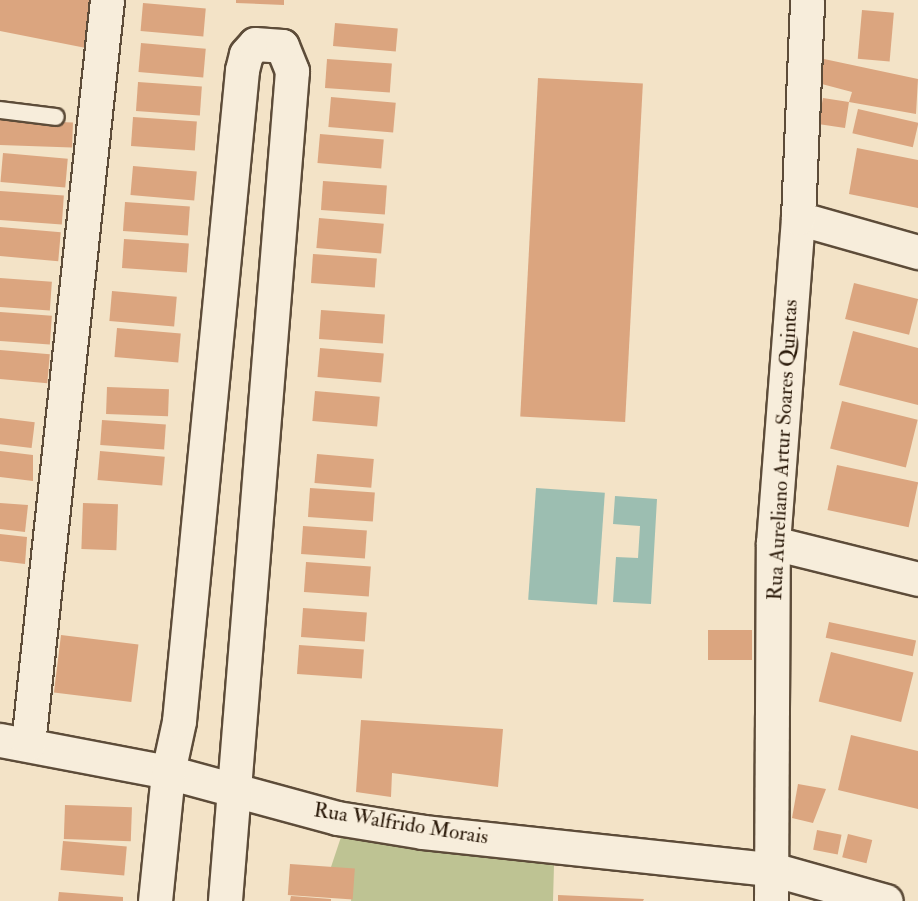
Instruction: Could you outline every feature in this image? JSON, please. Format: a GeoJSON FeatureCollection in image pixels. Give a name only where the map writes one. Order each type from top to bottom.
{"type":"FeatureCollection","features":[{"type":"Feature","properties":{"kind":"street"},"geometry":{"type":"LineString","coordinates":[[14,742],[107,0]]}},
{"type":"Feature","properties":{"kind":"street","name":"Rua Aureliano Artur Soares Quintas"},"geometry":{"type":"LineString","coordinates":[[771,901],[774,543],[798,218],[807,0]]}},
{"type":"Feature","properties":{"kind":"street"},"geometry":{"type":"LineString","coordinates":[[155,901],[168,772],[179,721],[242,69],[246,54],[255,44],[282,46],[289,56],[292,71],[225,901]]}},
{"type":"Feature","properties":{"kind":"street"},"geometry":{"type":"LineString","coordinates":[[798,218],[918,252]]}},
{"type":"Feature","properties":{"kind":"street"},"geometry":{"type":"LineString","coordinates":[[774,543],[918,579]]}},
{"type":"Feature","properties":{"kind":"street","name":"Rua Walfrido Morais"},"geometry":{"type":"LineString","coordinates":[[14,742],[168,772],[337,818],[423,832],[772,869],[886,901]]}},
{"type":"Feature","properties":{"kind":"lane"},"geometry":{"type":"LineString","coordinates":[[0,110],[56,117]]}},
{"type":"Feature","properties":{"kind":"green space"},"geometry":{"type":"Polygon","coordinates":[[[341,837],[554,865],[553,901],[351,901],[353,884],[327,879],[341,837]]]}},
{"type":"Feature","properties":{"kind":"shaded area"},"geometry":{"type":"Polygon","coordinates":[[[536,488],[605,493],[597,605],[528,600],[536,488]]]}},
{"type":"Feature","properties":{"kind":"shaded area"},"geometry":{"type":"Polygon","coordinates":[[[615,496],[657,499],[651,604],[613,602],[616,557],[638,558],[640,526],[613,524],[615,496]]]}},
{"type":"Feature","properties":{"kind":"building"},"geometry":{"type":"Polygon","coordinates":[[[0,0],[89,0],[86,48],[0,31],[0,0]]]}},
{"type":"Feature","properties":{"kind":"building"},"geometry":{"type":"Polygon","coordinates":[[[236,0],[284,0],[284,5],[236,3],[236,0]]]}},
{"type":"Feature","properties":{"kind":"building"},"geometry":{"type":"Polygon","coordinates":[[[143,3],[206,8],[203,36],[141,31],[143,3]]]}},
{"type":"Feature","properties":{"kind":"building"},"geometry":{"type":"Polygon","coordinates":[[[862,10],[894,13],[890,62],[858,59],[862,10]]]}},
{"type":"Feature","properties":{"kind":"building"},"geometry":{"type":"Polygon","coordinates":[[[335,23],[398,28],[396,51],[333,46],[335,23]]]}},
{"type":"Feature","properties":{"kind":"building"},"geometry":{"type":"Polygon","coordinates":[[[141,43],[206,49],[203,78],[138,72],[141,43]]]}},
{"type":"Feature","properties":{"kind":"building"},"geometry":{"type":"Polygon","coordinates":[[[327,59],[392,64],[390,92],[325,88],[327,59]]]}},
{"type":"Feature","properties":{"kind":"building"},"geometry":{"type":"Polygon","coordinates":[[[824,59],[918,79],[916,114],[849,102],[852,92],[818,83],[824,59]]]}},
{"type":"Feature","properties":{"kind":"building"},"geometry":{"type":"Polygon","coordinates":[[[538,78],[643,83],[625,422],[520,417],[538,78]]]}},
{"type":"Feature","properties":{"kind":"building"},"geometry":{"type":"Polygon","coordinates":[[[138,82],[202,86],[200,115],[136,111],[138,82]]]}},
{"type":"Feature","properties":{"kind":"building"},"geometry":{"type":"Polygon","coordinates":[[[331,97],[396,103],[393,133],[328,127],[331,97]]]}},
{"type":"Feature","properties":{"kind":"building"},"geometry":{"type":"Polygon","coordinates":[[[823,98],[849,102],[845,128],[818,124],[823,98]]]}},
{"type":"Feature","properties":{"kind":"building"},"geometry":{"type":"Polygon","coordinates":[[[858,109],[918,123],[913,147],[852,133],[858,109]]]}},
{"type":"Feature","properties":{"kind":"building"},"geometry":{"type":"Polygon","coordinates":[[[133,117],[197,121],[195,150],[131,146],[133,117]]]}},
{"type":"Feature","properties":{"kind":"building"},"geometry":{"type":"Polygon","coordinates":[[[0,120],[73,123],[72,148],[0,145],[0,120]]]}},
{"type":"Feature","properties":{"kind":"building"},"geometry":{"type":"Polygon","coordinates":[[[320,134],[384,140],[381,168],[317,163],[320,134]]]}},
{"type":"Feature","properties":{"kind":"building"},"geometry":{"type":"Polygon","coordinates":[[[857,148],[918,160],[918,208],[849,194],[857,148]]]}},
{"type":"Feature","properties":{"kind":"building"},"geometry":{"type":"Polygon","coordinates":[[[3,153],[68,159],[65,188],[0,182],[3,153]]]}},
{"type":"Feature","properties":{"kind":"building"},"geometry":{"type":"Polygon","coordinates":[[[133,166],[197,172],[194,200],[130,195],[133,166]]]}},
{"type":"Feature","properties":{"kind":"building"},"geometry":{"type":"Polygon","coordinates":[[[323,181],[387,185],[385,214],[321,210],[323,181]]]}},
{"type":"Feature","properties":{"kind":"building"},"geometry":{"type":"Polygon","coordinates":[[[0,191],[64,195],[62,224],[0,220],[0,191]]]}},
{"type":"Feature","properties":{"kind":"building"},"geometry":{"type":"Polygon","coordinates":[[[125,202],[190,207],[188,235],[123,231],[125,202]]]}},
{"type":"Feature","properties":{"kind":"building"},"geometry":{"type":"Polygon","coordinates":[[[319,218],[384,224],[381,254],[316,248],[319,218]]]}},
{"type":"Feature","properties":{"kind":"building"},"geometry":{"type":"Polygon","coordinates":[[[0,227],[61,232],[58,261],[0,256],[0,227]]]}},
{"type":"Feature","properties":{"kind":"building"},"geometry":{"type":"Polygon","coordinates":[[[124,239],[189,244],[187,272],[122,268],[124,239]]]}},
{"type":"Feature","properties":{"kind":"building"},"geometry":{"type":"Polygon","coordinates":[[[313,254],[377,258],[375,287],[311,283],[313,254]]]}},
{"type":"Feature","properties":{"kind":"building"},"geometry":{"type":"Polygon","coordinates":[[[0,278],[52,282],[50,311],[0,307],[0,278]]]}},
{"type":"Feature","properties":{"kind":"building"},"geometry":{"type":"Polygon","coordinates":[[[854,283],[918,299],[909,335],[845,319],[854,283]]]}},
{"type":"Feature","properties":{"kind":"building"},"geometry":{"type":"Polygon","coordinates":[[[112,291],[177,297],[174,327],[109,321],[112,291]]]}},
{"type":"Feature","properties":{"kind":"building"},"geometry":{"type":"Polygon","coordinates":[[[321,310],[385,314],[383,343],[319,339],[321,310]]]}},
{"type":"Feature","properties":{"kind":"building"},"geometry":{"type":"Polygon","coordinates":[[[0,312],[52,316],[50,345],[0,341],[0,312]]]}},
{"type":"Feature","properties":{"kind":"building"},"geometry":{"type":"Polygon","coordinates":[[[117,328],[181,334],[178,362],[114,357],[117,328]]]}},
{"type":"Feature","properties":{"kind":"building"},"geometry":{"type":"Polygon","coordinates":[[[853,331],[918,348],[918,405],[839,385],[853,331]]]}},
{"type":"Feature","properties":{"kind":"building"},"geometry":{"type":"Polygon","coordinates":[[[320,348],[384,354],[381,382],[317,377],[320,348]]]}},
{"type":"Feature","properties":{"kind":"building"},"geometry":{"type":"Polygon","coordinates":[[[0,350],[50,354],[47,383],[0,379],[0,350]]]}},
{"type":"Feature","properties":{"kind":"building"},"geometry":{"type":"Polygon","coordinates":[[[107,387],[169,389],[168,416],[106,414],[107,387]]]}},
{"type":"Feature","properties":{"kind":"building"},"geometry":{"type":"Polygon","coordinates":[[[315,391],[380,397],[377,427],[312,421],[315,391]]]}},
{"type":"Feature","properties":{"kind":"building"},"geometry":{"type":"Polygon","coordinates":[[[842,401],[918,420],[906,467],[830,449],[842,401]]]}},
{"type":"Feature","properties":{"kind":"building"},"geometry":{"type":"Polygon","coordinates":[[[0,418],[35,422],[32,448],[0,444],[0,418]]]}},
{"type":"Feature","properties":{"kind":"building"},"geometry":{"type":"Polygon","coordinates":[[[102,420],[166,424],[164,449],[100,445],[102,420]]]}},
{"type":"Feature","properties":{"kind":"building"},"geometry":{"type":"Polygon","coordinates":[[[0,451],[33,455],[33,481],[0,477],[0,451]]]}},
{"type":"Feature","properties":{"kind":"building"},"geometry":{"type":"Polygon","coordinates":[[[100,451],[165,457],[162,486],[97,480],[100,451]]]}},
{"type":"Feature","properties":{"kind":"building"},"geometry":{"type":"Polygon","coordinates":[[[317,454],[374,459],[371,488],[314,483],[317,454]]]}},
{"type":"Feature","properties":{"kind":"building"},"geometry":{"type":"Polygon","coordinates":[[[837,465],[918,482],[909,527],[827,510],[837,465]]]}},
{"type":"Feature","properties":{"kind":"building"},"geometry":{"type":"Polygon","coordinates":[[[310,488],[375,493],[373,521],[308,517],[310,488]]]}},
{"type":"Feature","properties":{"kind":"building"},"geometry":{"type":"Polygon","coordinates":[[[0,503],[28,505],[25,532],[0,529],[0,503]]]}},
{"type":"Feature","properties":{"kind":"building"},"geometry":{"type":"Polygon","coordinates":[[[83,503],[118,504],[116,550],[81,549],[83,503]]]}},
{"type":"Feature","properties":{"kind":"building"},"geometry":{"type":"Polygon","coordinates":[[[303,526],[367,530],[365,558],[301,554],[303,526]]]}},
{"type":"Feature","properties":{"kind":"building"},"geometry":{"type":"Polygon","coordinates":[[[0,534],[27,537],[25,564],[0,561],[0,534]]]}},
{"type":"Feature","properties":{"kind":"building"},"geometry":{"type":"Polygon","coordinates":[[[306,562],[371,567],[369,596],[304,592],[306,562]]]}},
{"type":"Feature","properties":{"kind":"building"},"geometry":{"type":"Polygon","coordinates":[[[303,608],[367,612],[365,641],[301,637],[303,608]]]}},
{"type":"Feature","properties":{"kind":"building"},"geometry":{"type":"Polygon","coordinates":[[[829,622],[916,641],[913,656],[826,638],[829,622]]]}},
{"type":"Feature","properties":{"kind":"building"},"geometry":{"type":"Polygon","coordinates":[[[708,630],[752,630],[752,660],[708,660],[708,630]]]}},
{"type":"Feature","properties":{"kind":"building"},"geometry":{"type":"Polygon","coordinates":[[[61,635],[138,645],[131,702],[54,693],[61,635]]]}},
{"type":"Feature","properties":{"kind":"building"},"geometry":{"type":"Polygon","coordinates":[[[299,645],[364,650],[362,678],[297,674],[299,645]]]}},
{"type":"Feature","properties":{"kind":"building"},"geometry":{"type":"Polygon","coordinates":[[[831,652],[913,673],[901,722],[819,701],[831,652]]]}},
{"type":"Feature","properties":{"kind":"building"},"geometry":{"type":"Polygon","coordinates":[[[361,720],[503,729],[498,787],[392,773],[391,797],[356,792],[361,720]]]}},
{"type":"Feature","properties":{"kind":"building"},"geometry":{"type":"Polygon","coordinates":[[[851,735],[918,751],[918,809],[838,790],[851,735]]]}},
{"type":"Feature","properties":{"kind":"building"},"geometry":{"type":"Polygon","coordinates":[[[798,784],[826,789],[813,823],[792,818],[798,784]]]}},
{"type":"Feature","properties":{"kind":"building"},"geometry":{"type":"Polygon","coordinates":[[[65,805],[132,807],[131,841],[64,839],[65,805]]]}},
{"type":"Feature","properties":{"kind":"building"},"geometry":{"type":"Polygon","coordinates":[[[817,830],[842,835],[838,854],[813,850],[817,830]]]}},
{"type":"Feature","properties":{"kind":"building"},"geometry":{"type":"Polygon","coordinates":[[[848,834],[872,840],[866,863],[842,857],[848,834]]]}},
{"type":"Feature","properties":{"kind":"building"},"geometry":{"type":"Polygon","coordinates":[[[63,841],[127,847],[124,875],[60,870],[63,841]]]}},
{"type":"Feature","properties":{"kind":"building"},"geometry":{"type":"Polygon","coordinates":[[[290,864],[355,869],[353,899],[288,895],[290,864]]]}},
{"type":"Feature","properties":{"kind":"building"},"geometry":{"type":"Polygon","coordinates":[[[59,892],[123,897],[123,901],[58,901],[59,892]]]}},
{"type":"Feature","properties":{"kind":"building"},"geometry":{"type":"Polygon","coordinates":[[[558,895],[644,899],[643,901],[558,901],[558,895]]]}},
{"type":"Feature","properties":{"kind":"building"},"geometry":{"type":"Polygon","coordinates":[[[291,896],[331,899],[331,901],[290,901],[291,896]]]}}]}
